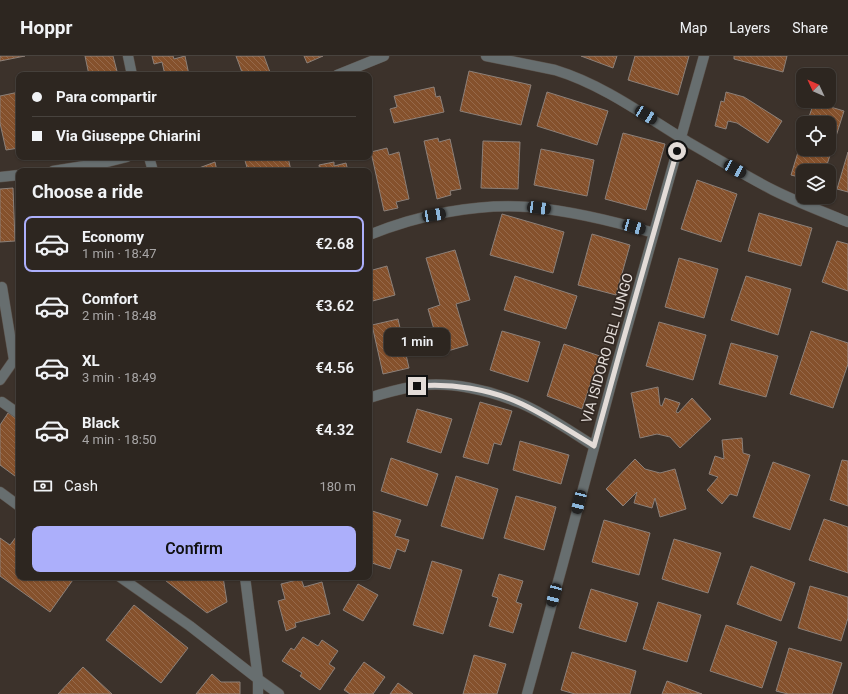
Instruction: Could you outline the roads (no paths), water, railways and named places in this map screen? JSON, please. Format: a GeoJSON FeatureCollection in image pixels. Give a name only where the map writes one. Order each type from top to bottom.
{"type":"FeatureCollection","features":[{"type":"Feature","properties":{"kind":"street"},"geometry":{"type":"LineString","coordinates":[[128,56],[131,72]]}},
{"type":"Feature","properties":{"kind":"street"},"geometry":{"type":"LineString","coordinates":[[344,72],[384,56]]}},
{"type":"Feature","properties":{"kind":"street"},"geometry":{"type":"LineString","coordinates":[[486,56],[546,68],[576,77],[600,88],[729,166],[810,207],[848,222]]}},
{"type":"Feature","properties":{"kind":"street","name":"VIA ISIDORO DEL LUNGO"},"geometry":{"type":"LineString","coordinates":[[527,694],[621,348],[704,56]]}},
{"type":"Feature","properties":{"kind":"street"},"geometry":{"type":"LineString","coordinates":[[72,168],[115,160]]}},
{"type":"Feature","properties":{"kind":"street"},"geometry":{"type":"LineString","coordinates":[[0,177],[16,176]]}},
{"type":"Feature","properties":{"kind":"street"},"geometry":{"type":"LineString","coordinates":[[372,234],[434,215],[470,209],[506,207],[539,208],[594,217],[654,233]]}},
{"type":"Feature","properties":{"kind":"street"},"geometry":{"type":"LineString","coordinates":[[0,380],[15,363],[2,287]]}},
{"type":"Feature","properties":{"kind":"street"},"geometry":{"type":"LineString","coordinates":[[372,397],[417,386],[440,385],[465,388],[492,394],[521,404],[594,446]]}},
{"type":"Feature","properties":{"kind":"street"},"geometry":{"type":"LineString","coordinates":[[1,403],[16,412]]}},
{"type":"Feature","properties":{"kind":"street"},"geometry":{"type":"LineString","coordinates":[[0,492],[16,504]]}},
{"type":"Feature","properties":{"kind":"street"},"geometry":{"type":"LineString","coordinates":[[124,580],[190,626],[279,694]]}},
{"type":"Feature","properties":{"kind":"street"},"geometry":{"type":"LineString","coordinates":[[245,580],[258,679],[258,694]]}}]}
